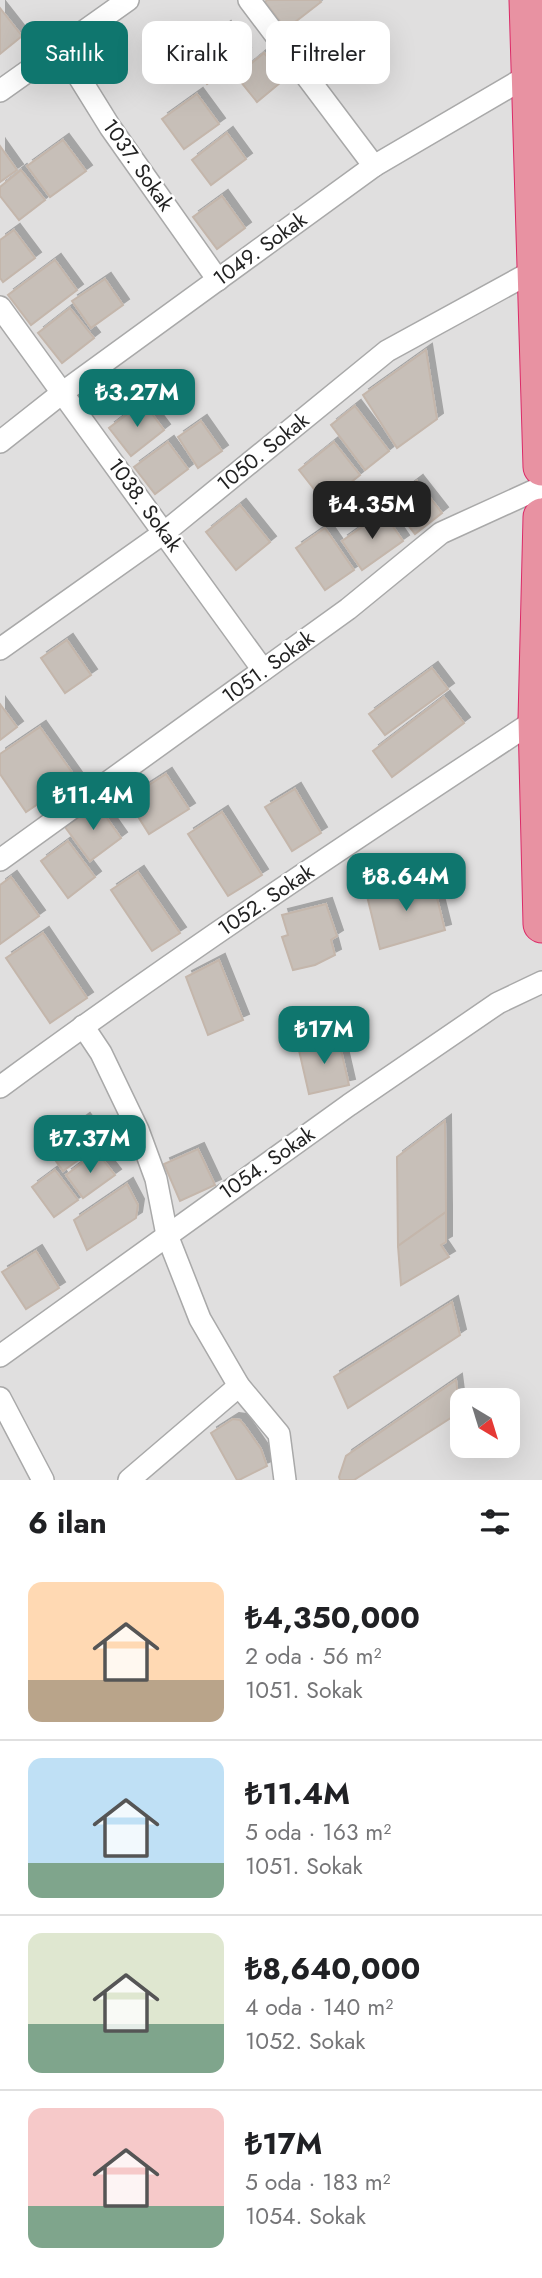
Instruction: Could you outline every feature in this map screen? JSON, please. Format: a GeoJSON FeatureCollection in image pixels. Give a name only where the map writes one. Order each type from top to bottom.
{"type":"FeatureCollection","features":[{"type":"Feature","properties":{"kind":"highway"},"geometry":{"type":"LineString","coordinates":[[528,0],[542,467]]}},
{"type":"Feature","properties":{"kind":"highway"},"geometry":{"type":"LineString","coordinates":[[542,517],[537,719],[542,924]]}},
{"type":"Feature","properties":{"kind":"street"},"geometry":{"type":"LineString","coordinates":[[99,21],[128,0]]}},
{"type":"Feature","properties":{"kind":"street"},"geometry":{"type":"LineString","coordinates":[[249,0],[374,166]]}},
{"type":"Feature","properties":{"kind":"street","name":"1049. Sokak"},"geometry":{"type":"LineString","coordinates":[[0,442],[62,393],[374,166],[531,74]]}},
{"type":"Feature","properties":{"kind":"street"},"geometry":{"type":"LineString","coordinates":[[0,91],[21,76]]}},
{"type":"Feature","properties":{"kind":"street","name":"1037. Sokak"},"geometry":{"type":"LineString","coordinates":[[83,84],[110,127],[218,280]]}},
{"type":"Feature","properties":{"kind":"street","name":"1050. Sokak"},"geometry":{"type":"LineString","coordinates":[[0,649],[165,532],[387,351],[535,270]]}},
{"type":"Feature","properties":{"kind":"street","name":"1038. Sokak"},"geometry":{"type":"LineString","coordinates":[[0,307],[263,670]]}},
{"type":"Feature","properties":{"kind":"street","name":"1051. Sokak"},"geometry":{"type":"LineString","coordinates":[[0,860],[348,609],[441,533],[542,487]]}},
{"type":"Feature","properties":{"kind":"street","name":"1052. Sokak"},"geometry":{"type":"LineString","coordinates":[[0,1087],[267,899],[537,719]]}},
{"type":"Feature","properties":{"kind":"street","name":"1054. Sokak"},"geometry":{"type":"LineString","coordinates":[[0,1356],[349,1105],[487,1011],[542,982]]}},
{"type":"Feature","properties":{"kind":"street"},"geometry":{"type":"LineString","coordinates":[[83,1026],[101,1053],[138,1130],[156,1179],[167,1235],[200,1319],[239,1386],[279,1434],[285,1480]]}},
{"type":"Feature","properties":{"kind":"street"},"geometry":{"type":"LineString","coordinates":[[129,1480],[239,1386]]}},
{"type":"Feature","properties":{"kind":"street"},"geometry":{"type":"LineString","coordinates":[[0,1398],[43,1480]]}},
{"type":"Feature","properties":{"kind":"shaded area"},"geometry":{"type":"Polygon","coordinates":[[[0,0],[542,0],[542,1480],[0,1480],[0,0]]]}},
{"type":"Feature","properties":{"kind":"building"},"geometry":{"type":"Polygon","coordinates":[[[265,2],[321,2],[296,21],[280,21],[265,2]]]}},
{"type":"Feature","properties":{"kind":"building"},"geometry":{"type":"Polygon","coordinates":[[[0,8],[21,37],[0,54],[0,8]]]}},
{"type":"Feature","properties":{"kind":"building"},"geometry":{"type":"Polygon","coordinates":[[[264,53],[266,84],[279,84],[257,102],[242,84],[252,84],[252,63],[264,53]]]}},
{"type":"Feature","properties":{"kind":"building"},"geometry":{"type":"Polygon","coordinates":[[[197,94],[219,124],[184,149],[162,119],[197,94]]]}},
{"type":"Feature","properties":{"kind":"building"},"geometry":{"type":"Polygon","coordinates":[[[227,133],[246,159],[211,185],[192,160],[227,133]]]}},
{"type":"Feature","properties":{"kind":"building"},"geometry":{"type":"Polygon","coordinates":[[[63,140],[86,171],[50,197],[27,166],[63,140]]]}},
{"type":"Feature","properties":{"kind":"building"},"geometry":{"type":"Polygon","coordinates":[[[0,146],[17,170],[0,182],[0,146]]]}},
{"type":"Feature","properties":{"kind":"building"},"geometry":{"type":"Polygon","coordinates":[[[21,170],[45,200],[19,220],[0,196],[0,187],[21,170]]]}},
{"type":"Feature","properties":{"kind":"building"},"geometry":{"type":"Polygon","coordinates":[[[222,196],[245,228],[217,249],[193,217],[222,196]]]}},
{"type":"Feature","properties":{"kind":"building"},"geometry":{"type":"Polygon","coordinates":[[[14,230],[35,258],[3,282],[0,278],[0,240],[14,230]]]}},
{"type":"Feature","properties":{"kind":"building"},"geometry":{"type":"Polygon","coordinates":[[[55,260],[77,290],[31,325],[8,295],[55,260]]]}},
{"type":"Feature","properties":{"kind":"building"},"geometry":{"type":"Polygon","coordinates":[[[105,279],[123,305],[91,328],[72,301],[105,279]]]}},
{"type":"Feature","properties":{"kind":"building"},"geometry":{"type":"Polygon","coordinates":[[[70,308],[94,338],[62,363],[38,333],[70,308]]]}},
{"type":"Feature","properties":{"kind":"building"},"geometry":{"type":"Polygon","coordinates":[[[426,350],[437,419],[397,448],[363,395],[426,350]]]}},
{"type":"Feature","properties":{"kind":"building"},"geometry":{"type":"Polygon","coordinates":[[[143,402],[164,430],[131,456],[109,428],[143,402]]]}},
{"type":"Feature","properties":{"kind":"building"},"geometry":{"type":"Polygon","coordinates":[[[355,406],[389,451],[365,470],[331,425],[355,406]]]}},
{"type":"Feature","properties":{"kind":"building"},"geometry":{"type":"Polygon","coordinates":[[[201,421],[222,451],[198,468],[178,437],[201,421]]]}},
{"type":"Feature","properties":{"kind":"building"},"geometry":{"type":"Polygon","coordinates":[[[168,442],[188,469],[155,494],[134,467],[168,442]]]}},
{"type":"Feature","properties":{"kind":"building"},"geometry":{"type":"Polygon","coordinates":[[[334,442],[360,475],[325,503],[299,470],[334,442]]]}},
{"type":"Feature","properties":{"kind":"building"},"geometry":{"type":"Polygon","coordinates":[[[417,481],[442,513],[415,534],[390,502],[417,481]]]}},
{"type":"Feature","properties":{"kind":"building"},"geometry":{"type":"Polygon","coordinates":[[[240,505],[270,542],[236,570],[206,532],[240,505]]]}},
{"type":"Feature","properties":{"kind":"building"},"geometry":{"type":"Polygon","coordinates":[[[383,512],[403,541],[362,570],[342,541],[383,512]]]}},
{"type":"Feature","properties":{"kind":"building"},"geometry":{"type":"Polygon","coordinates":[[[325,528],[354,570],[325,590],[296,548],[325,528]]]}},
{"type":"Feature","properties":{"kind":"building"},"geometry":{"type":"Polygon","coordinates":[[[67,640],[91,675],[65,693],[41,658],[67,640]]]}},
{"type":"Feature","properties":{"kind":"building"},"geometry":{"type":"Polygon","coordinates":[[[432,668],[448,689],[385,735],[369,714],[432,668]]]}},
{"type":"Feature","properties":{"kind":"building"},"geometry":{"type":"Polygon","coordinates":[[[444,697],[464,723],[392,777],[373,751],[444,697]]]}},
{"type":"Feature","properties":{"kind":"building"},"geometry":{"type":"Polygon","coordinates":[[[0,704],[17,727],[0,740],[0,704]]]}},
{"type":"Feature","properties":{"kind":"building"},"geometry":{"type":"Polygon","coordinates":[[[40,727],[76,778],[26,812],[0,774],[0,754],[40,727]]]}},
{"type":"Feature","properties":{"kind":"building"},"geometry":{"type":"Polygon","coordinates":[[[166,774],[189,809],[149,834],[127,799],[166,774]]]}},
{"type":"Feature","properties":{"kind":"building"},"geometry":{"type":"Polygon","coordinates":[[[295,789],[321,833],[292,851],[265,807],[295,789]]]}},
{"type":"Feature","properties":{"kind":"building"},"geometry":{"type":"Polygon","coordinates":[[[97,804],[121,838],[90,861],[65,827],[97,804]]]}},
{"type":"Feature","properties":{"kind":"building"},"geometry":{"type":"Polygon","coordinates":[[[222,812],[262,875],[228,896],[188,834],[222,812]]]}},
{"type":"Feature","properties":{"kind":"building"},"geometry":{"type":"Polygon","coordinates":[[[68,841],[95,877],[68,898],[41,861],[68,841]]]}},
{"type":"Feature","properties":{"kind":"building"},"geometry":{"type":"Polygon","coordinates":[[[138,872],[180,933],[152,951],[111,890],[138,872]]]}},
{"type":"Feature","properties":{"kind":"building"},"geometry":{"type":"Polygon","coordinates":[[[11,877],[39,916],[0,944],[0,885],[11,877]]]}},
{"type":"Feature","properties":{"kind":"building"},"geometry":{"type":"Polygon","coordinates":[[[432,878],[445,930],[380,949],[367,896],[432,878]]]}},
{"type":"Feature","properties":{"kind":"building"},"geometry":{"type":"Polygon","coordinates":[[[326,904],[337,936],[331,940],[335,955],[315,965],[293,970],[282,937],[288,935],[282,915],[326,904]]]}},
{"type":"Feature","properties":{"kind":"building"},"geometry":{"type":"Polygon","coordinates":[[[43,933],[87,998],[50,1023],[6,958],[43,933]]]}},
{"type":"Feature","properties":{"kind":"building"},"geometry":{"type":"Polygon","coordinates":[[[219,960],[243,1020],[208,1035],[186,977],[219,960]]]}},
{"type":"Feature","properties":{"kind":"building"},"geometry":{"type":"Polygon","coordinates":[[[338,1037],[349,1085],[309,1094],[298,1046],[338,1037]]]}},
{"type":"Feature","properties":{"kind":"building"},"geometry":{"type":"Polygon","coordinates":[[[84,1119],[102,1143],[63,1171],[46,1147],[84,1119]]]}},
{"type":"Feature","properties":{"kind":"building"},"geometry":{"type":"Polygon","coordinates":[[[445,1121],[446,1212],[398,1246],[397,1157],[445,1121]]]}},
{"type":"Feature","properties":{"kind":"building"},"geometry":{"type":"Polygon","coordinates":[[[198,1149],[215,1185],[180,1201],[164,1164],[198,1149]]]}},
{"type":"Feature","properties":{"kind":"building"},"geometry":{"type":"Polygon","coordinates":[[[97,1152],[115,1175],[83,1198],[66,1175],[97,1152]]]}},
{"type":"Feature","properties":{"kind":"building"},"geometry":{"type":"Polygon","coordinates":[[[55,1170],[78,1200],[54,1217],[32,1187],[55,1170]]]}},
{"type":"Feature","properties":{"kind":"building"},"geometry":{"type":"Polygon","coordinates":[[[127,1184],[138,1205],[136,1218],[87,1250],[74,1220],[127,1184]]]}},
{"type":"Feature","properties":{"kind":"building"},"geometry":{"type":"Polygon","coordinates":[[[446,1212],[446,1242],[441,1245],[449,1257],[401,1285],[398,1246],[446,1212]]]}},
{"type":"Feature","properties":{"kind":"building"},"geometry":{"type":"Polygon","coordinates":[[[36,1251],[59,1288],[26,1309],[2,1272],[36,1251]]]}},
{"type":"Feature","properties":{"kind":"building"},"geometry":{"type":"Polygon","coordinates":[[[452,1302],[460,1335],[348,1408],[334,1377],[452,1302]]]}},
{"type":"Feature","properties":{"kind":"building"},"geometry":{"type":"Polygon","coordinates":[[[456,1380],[457,1388],[450,1388],[450,1418],[354,1480],[340,1480],[339,1477],[346,1456],[456,1380]]]}},
{"type":"Feature","properties":{"kind":"building"},"geometry":{"type":"Polygon","coordinates":[[[233,1419],[240,1420],[245,1426],[261,1449],[267,1466],[239,1480],[211,1433],[233,1419]]]}}]}
